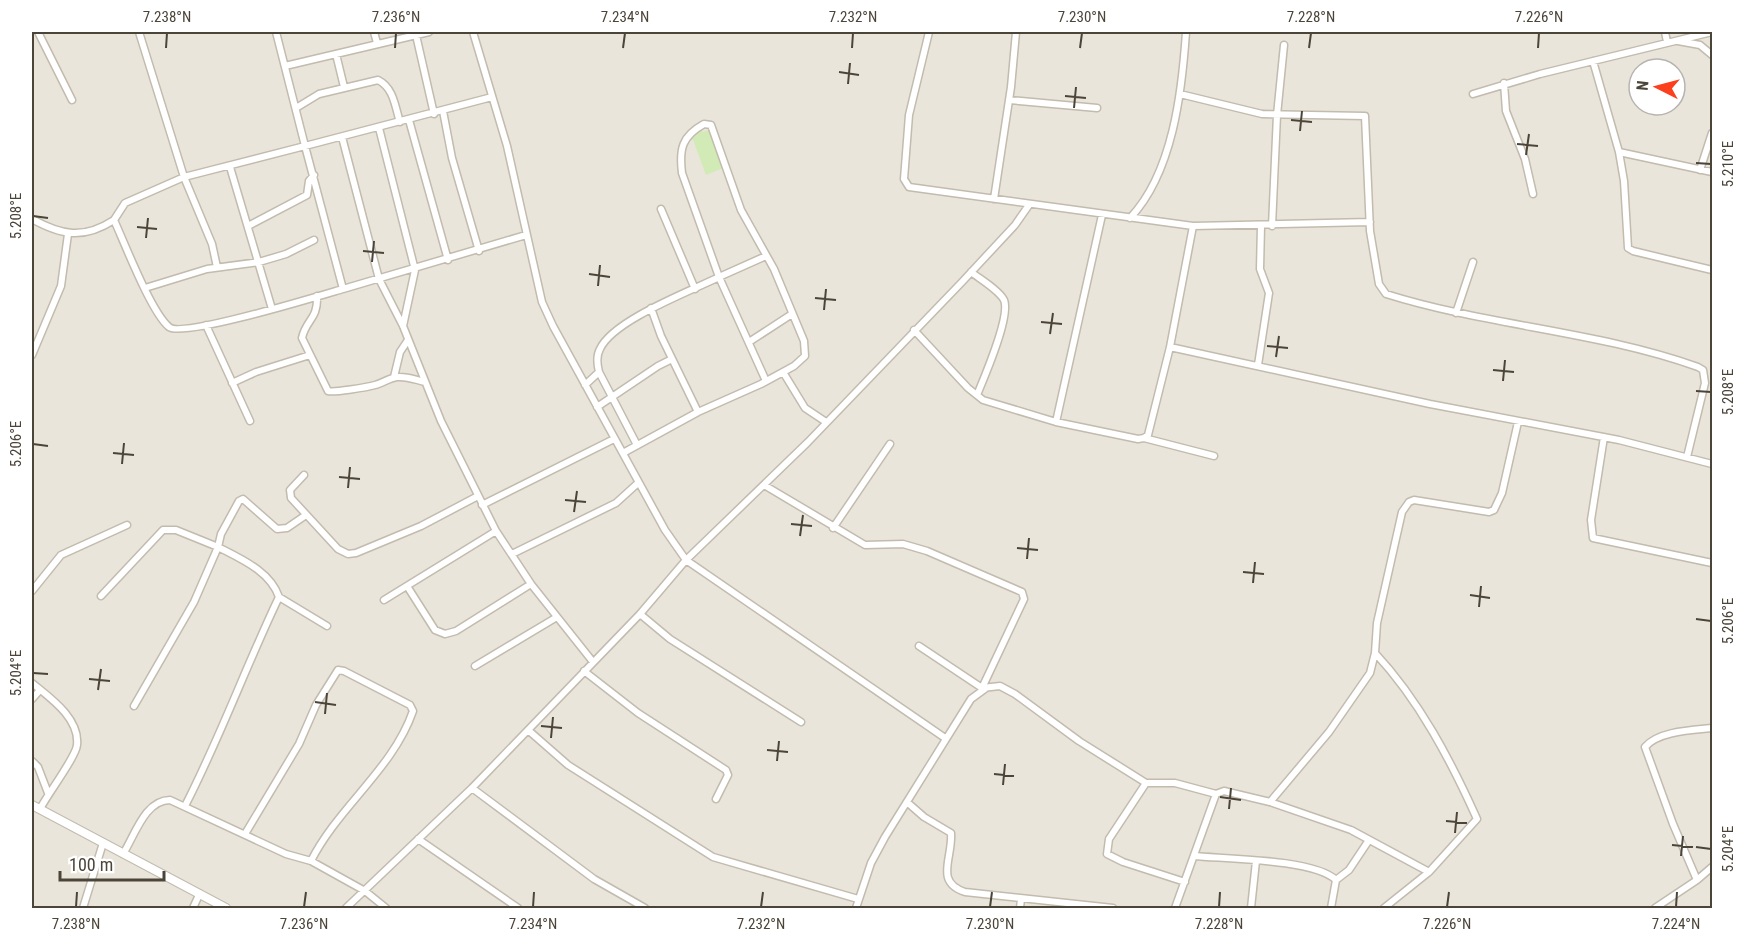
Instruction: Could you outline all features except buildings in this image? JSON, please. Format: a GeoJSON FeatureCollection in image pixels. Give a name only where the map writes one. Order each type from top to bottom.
{"type":"FeatureCollection","features":[{"type":"Feature","properties":{"kind":"street"},"geometry":{"type":"LineString","coordinates":[[38,32],[72,100]]}},
{"type":"Feature","properties":{"kind":"street"},"geometry":{"type":"LineString","coordinates":[[139,32],[184,177],[212,244],[217,267]]}},
{"type":"Feature","properties":{"kind":"street"},"geometry":{"type":"LineString","coordinates":[[276,32],[343,289]]}},
{"type":"Feature","properties":{"kind":"street"},"geometry":{"type":"LineString","coordinates":[[374,32],[377,43]]}},
{"type":"Feature","properties":{"kind":"street"},"geometry":{"type":"LineString","coordinates":[[285,66],[429,32]]}},
{"type":"Feature","properties":{"kind":"street"},"geometry":{"type":"LineString","coordinates":[[473,32],[507,146],[542,302],[665,530],[686,560],[945,738]]}},
{"type":"Feature","properties":{"kind":"street"},"geometry":{"type":"LineString","coordinates":[[929,32],[909,115],[905,183],[913,189],[1193,226],[1370,222]]}},
{"type":"Feature","properties":{"kind":"street"},"geometry":{"type":"LineString","coordinates":[[993,199],[1009,100],[1016,32]]}},
{"type":"Feature","properties":{"kind":"street"},"geometry":{"type":"LineString","coordinates":[[1130,219],[1142,206],[1167,148],[1180,94],[1186,32]]}},
{"type":"Feature","properties":{"kind":"street"},"geometry":{"type":"LineString","coordinates":[[1665,32],[1667,42]]}},
{"type":"Feature","properties":{"kind":"street"},"geometry":{"type":"LineString","coordinates":[[1473,94],[1504,84],[1712,32]]}},
{"type":"Feature","properties":{"kind":"street"},"geometry":{"type":"LineString","coordinates":[[416,35],[435,114]]}},
{"type":"Feature","properties":{"kind":"street"},"geometry":{"type":"LineString","coordinates":[[1676,40],[1700,45],[1713,55]]}},
{"type":"Feature","properties":{"kind":"street"},"geometry":{"type":"LineString","coordinates":[[1272,225],[1277,115],[1284,45]]}},
{"type":"Feature","properties":{"kind":"street"},"geometry":{"type":"LineString","coordinates":[[336,54],[344,87]]}},
{"type":"Feature","properties":{"kind":"street"},"geometry":{"type":"LineString","coordinates":[[1593,61],[1624,182],[1628,248],[1713,270]]}},
{"type":"Feature","properties":{"kind":"street"},"geometry":{"type":"LineString","coordinates":[[296,108],[319,94],[378,80],[385,84],[391,93],[400,122]]}},
{"type":"Feature","properties":{"kind":"street"},"geometry":{"type":"LineString","coordinates":[[1504,84],[1506,111],[1525,159],[1533,194]]}},
{"type":"Feature","properties":{"kind":"street"},"geometry":{"type":"LineString","coordinates":[[1180,94],[1262,114],[1365,116],[1370,222],[1379,284],[1386,294],[1456,313],[1612,342],[1661,354],[1698,367],[1702,370],[1705,383],[1688,456]]}},
{"type":"Feature","properties":{"kind":"street"},"geometry":{"type":"LineString","coordinates":[[32,219],[56,232],[68,234],[114,220],[125,203],[184,177],[435,114],[492,97]]}},
{"type":"Feature","properties":{"kind":"street"},"geometry":{"type":"LineString","coordinates":[[1009,100],[1097,108]]}},
{"type":"Feature","properties":{"kind":"street"},"geometry":{"type":"LineString","coordinates":[[443,111],[452,158],[478,251]]}},
{"type":"Feature","properties":{"kind":"street"},"geometry":{"type":"LineString","coordinates":[[409,120],[448,260]]}},
{"type":"Feature","properties":{"kind":"street"},"geometry":{"type":"LineString","coordinates":[[622,453],[698,412],[766,381],[783,372],[804,359],[805,356],[804,341],[766,256],[741,210],[714,130],[711,125],[704,124],[691,131],[685,139],[680,160],[682,173],[719,277],[766,381]]}},
{"type":"Feature","properties":{"kind":"street"},"geometry":{"type":"LineString","coordinates":[[379,128],[415,270],[403,326]]}},
{"type":"Feature","properties":{"kind":"street"},"geometry":{"type":"LineString","coordinates":[[1700,170],[1713,133]]}},
{"type":"Feature","properties":{"kind":"street"},"geometry":{"type":"LineString","coordinates":[[342,137],[380,279],[482,505],[496,531],[531,584],[593,662]]}},
{"type":"Feature","properties":{"kind":"street"},"geometry":{"type":"LineString","coordinates":[[1618,152],[1713,172]]}},
{"type":"Feature","properties":{"kind":"street"},"geometry":{"type":"LineString","coordinates":[[230,167],[272,309]]}},
{"type":"Feature","properties":{"kind":"street"},"geometry":{"type":"LineString","coordinates":[[248,226],[307,195],[309,181],[314,175]]}},
{"type":"Feature","properties":{"kind":"street"},"geometry":{"type":"LineString","coordinates":[[346,909],[528,730],[640,614],[686,560],[764,485],[971,272],[1015,225],[1029,205]]}},
{"type":"Feature","properties":{"kind":"street"},"geometry":{"type":"LineString","coordinates":[[1142,206],[1143,220]]}},
{"type":"Feature","properties":{"kind":"street"},"geometry":{"type":"LineString","coordinates":[[661,209],[695,289]]}},
{"type":"Feature","properties":{"kind":"street"},"geometry":{"type":"LineString","coordinates":[[1056,422],[1102,215]]}},
{"type":"Feature","properties":{"kind":"street"},"geometry":{"type":"LineString","coordinates":[[114,220],[145,288],[170,328],[178,330],[272,309],[415,270],[526,235]]}},
{"type":"Feature","properties":{"kind":"street"},"geometry":{"type":"LineString","coordinates":[[1144,438],[1148,435],[1170,347],[1193,226]]}},
{"type":"Feature","properties":{"kind":"street"},"geometry":{"type":"LineString","coordinates":[[1258,365],[1269,293],[1260,269],[1261,226]]}},
{"type":"Feature","properties":{"kind":"street"},"geometry":{"type":"LineString","coordinates":[[32,355],[61,286],[68,234]]}},
{"type":"Feature","properties":{"kind":"street"},"geometry":{"type":"LineString","coordinates":[[145,288],[217,267],[259,262],[285,254],[314,240]]}},
{"type":"Feature","properties":{"kind":"street"},"geometry":{"type":"LineString","coordinates":[[637,445],[599,372],[598,353],[602,344],[651,308],[766,256]]}},
{"type":"Feature","properties":{"kind":"street"},"geometry":{"type":"LineString","coordinates":[[1456,313],[1473,262]]}},
{"type":"Feature","properties":{"kind":"street"},"geometry":{"type":"LineString","coordinates":[[971,272],[1000,296],[1005,308],[996,346],[977,395]]}},
{"type":"Feature","properties":{"kind":"street"},"geometry":{"type":"LineString","coordinates":[[317,296],[317,313],[302,338],[325,387],[333,393],[349,388],[376,385],[394,377],[406,377],[425,382]]}},
{"type":"Feature","properties":{"kind":"street"},"geometry":{"type":"LineString","coordinates":[[651,308],[672,359],[698,412]]}},
{"type":"Feature","properties":{"kind":"street"},"geometry":{"type":"LineString","coordinates":[[749,342],[792,314]]}},
{"type":"Feature","properties":{"kind":"street"},"geometry":{"type":"LineString","coordinates":[[206,325],[250,421]]}},
{"type":"Feature","properties":{"kind":"street"},"geometry":{"type":"LineString","coordinates":[[914,330],[983,400],[1056,422],[1138,439],[1144,438],[1214,456]]}},
{"type":"Feature","properties":{"kind":"street"},"geometry":{"type":"LineString","coordinates":[[394,377],[400,352],[408,340]]}},
{"type":"Feature","properties":{"kind":"street"},"geometry":{"type":"LineString","coordinates":[[1170,347],[1518,422],[1604,437],[1681,458],[1688,456],[1713,464]]}},
{"type":"Feature","properties":{"kind":"street"},"geometry":{"type":"LineString","coordinates":[[232,383],[256,372],[310,355]]}},
{"type":"Feature","properties":{"kind":"street"},"geometry":{"type":"LineString","coordinates":[[597,407],[672,359]]}},
{"type":"Feature","properties":{"kind":"street"},"geometry":{"type":"LineString","coordinates":[[585,385],[599,372]]}},
{"type":"Feature","properties":{"kind":"street"},"geometry":{"type":"LineString","coordinates":[[783,372],[805,408],[826,422]]}},
{"type":"Feature","properties":{"kind":"street"},"geometry":{"type":"LineString","coordinates":[[1270,802],[1356,695],[1370,673],[1376,653],[1377,623],[1402,512],[1409,501],[1489,512],[1494,510],[1502,493],[1518,422]]}},
{"type":"Feature","properties":{"kind":"street"},"geometry":{"type":"LineString","coordinates":[[1604,437],[1592,520],[1593,538],[1713,563]]}},
{"type":"Feature","properties":{"kind":"street"},"geometry":{"type":"LineString","coordinates":[[482,505],[614,439]]}},
{"type":"Feature","properties":{"kind":"street"},"geometry":{"type":"LineString","coordinates":[[833,528],[890,444]]}},
{"type":"Feature","properties":{"kind":"street"},"geometry":{"type":"LineString","coordinates":[[304,475],[290,494],[338,549],[348,554],[356,553],[420,526],[478,496]]}},
{"type":"Feature","properties":{"kind":"street"},"geometry":{"type":"LineString","coordinates":[[512,554],[616,503],[638,483]]}},
{"type":"Feature","properties":{"kind":"street"},"geometry":{"type":"LineString","coordinates":[[764,485],[865,545],[903,544],[927,551],[1022,592],[1024,599],[984,688],[971,699],[945,738],[871,863],[856,909]]}},
{"type":"Feature","properties":{"kind":"street"},"geometry":{"type":"LineString","coordinates":[[134,706],[194,602],[218,547],[221,534],[239,501],[243,499],[277,529],[287,528],[306,515]]}},
{"type":"Feature","properties":{"kind":"street"},"geometry":{"type":"LineString","coordinates":[[32,591],[61,555],[127,525]]}},
{"type":"Feature","properties":{"kind":"street"},"geometry":{"type":"LineString","coordinates":[[101,596],[164,530],[176,530],[218,547],[257,568],[272,583],[279,597],[327,626]]}},
{"type":"Feature","properties":{"kind":"street"},"geometry":{"type":"LineString","coordinates":[[384,600],[496,531]]}},
{"type":"Feature","properties":{"kind":"street"},"geometry":{"type":"LineString","coordinates":[[407,585],[435,630],[445,634],[456,631],[531,584]]}},
{"type":"Feature","properties":{"kind":"street"},"geometry":{"type":"LineString","coordinates":[[185,806],[214,748],[240,681],[279,597]]}},
{"type":"Feature","properties":{"kind":"street"},"geometry":{"type":"LineString","coordinates":[[640,614],[670,639],[801,722]]}},
{"type":"Feature","properties":{"kind":"street"},"geometry":{"type":"LineString","coordinates":[[475,666],[557,617]]}},
{"type":"Feature","properties":{"kind":"street"},"geometry":{"type":"LineString","coordinates":[[919,646],[984,688],[1000,686],[1015,694],[1079,741],[1146,783],[1175,783],[1216,794],[1224,791],[1270,802],[1351,830],[1429,872]]}},
{"type":"Feature","properties":{"kind":"street"},"geometry":{"type":"LineString","coordinates":[[1376,653],[1404,686],[1464,789],[1477,819],[1429,872],[1384,909]]}},
{"type":"Feature","properties":{"kind":"street"},"geometry":{"type":"LineString","coordinates":[[245,834],[299,744],[332,678],[338,669],[344,670],[410,705],[412,711],[399,741],[330,829],[311,861]]}},
{"type":"Feature","properties":{"kind":"street"},"geometry":{"type":"LineString","coordinates":[[585,671],[638,713],[726,770],[728,775],[716,799]]}},
{"type":"Feature","properties":{"kind":"street"},"geometry":{"type":"LineString","coordinates":[[32,682],[69,719],[76,734],[77,746],[40,809]]}},
{"type":"Feature","properties":{"kind":"street"},"geometry":{"type":"LineString","coordinates":[[32,699],[40,690]]}},
{"type":"Feature","properties":{"kind":"street"},"geometry":{"type":"LineString","coordinates":[[1697,880],[1645,750],[1652,740],[1684,731],[1713,728]]}},
{"type":"Feature","properties":{"kind":"street"},"geometry":{"type":"LineString","coordinates":[[528,730],[568,765],[680,838],[714,856],[858,899]]}},
{"type":"Feature","properties":{"kind":"street"},"geometry":{"type":"LineString","coordinates":[[933,730],[939,749]]}},
{"type":"Feature","properties":{"kind":"street"},"geometry":{"type":"LineString","coordinates":[[32,761],[38,767],[48,792]]}},
{"type":"Feature","properties":{"kind":"street"},"geometry":{"type":"LineString","coordinates":[[1146,783],[1109,839],[1107,854],[1123,862],[1185,882]]}},
{"type":"Feature","properties":{"kind":"street"},"geometry":{"type":"LineString","coordinates":[[471,788],[594,879],[645,909]]}},
{"type":"Feature","properties":{"kind":"street"},"geometry":{"type":"LineString","coordinates":[[1175,909],[1216,794]]}},
{"type":"Feature","properties":{"kind":"street"},"geometry":{"type":"LineString","coordinates":[[123,854],[150,807],[163,800],[185,806],[286,854],[311,861],[365,891],[386,909]]}},
{"type":"Feature","properties":{"kind":"street"},"geometry":{"type":"LineString","coordinates":[[908,803],[924,817],[951,833],[947,878],[954,889],[1113,909]]}},
{"type":"Feature","properties":{"kind":"street"},"geometry":{"type":"LineString","coordinates":[[32,805],[226,909]]}},
{"type":"Feature","properties":{"kind":"street"},"geometry":{"type":"LineString","coordinates":[[418,839],[518,909]]}},
{"type":"Feature","properties":{"kind":"street"},"geometry":{"type":"LineString","coordinates":[[1331,909],[1336,880],[1349,870],[1369,840]]}},
{"type":"Feature","properties":{"kind":"street"},"geometry":{"type":"LineString","coordinates":[[83,909],[103,843]]}},
{"type":"Feature","properties":{"kind":"street"},"geometry":{"type":"LineString","coordinates":[[1194,856],[1309,867],[1328,873],[1336,880]]}},
{"type":"Feature","properties":{"kind":"street"},"geometry":{"type":"LineString","coordinates":[[1251,909],[1256,861]]}},
{"type":"Feature","properties":{"kind":"street"},"geometry":{"type":"LineString","coordinates":[[1655,909],[1713,867]]}},
{"type":"Feature","properties":{"kind":"street"},"geometry":{"type":"LineString","coordinates":[[193,909],[199,896]]}},
{"type":"Feature","properties":{"kind":"street"},"geometry":{"type":"LineString","coordinates":[[1020,909],[1021,899]]}},
{"type":"Feature","properties":{"kind":"shaded area"},"geometry":{"type":"Polygon","coordinates":[[[32,32],[1712,32],[1712,908],[32,908],[32,32]]]}},
{"type":"Feature","properties":{"kind":"green space"},"geometry":{"type":"Polygon","coordinates":[[[699,129],[703,132],[709,130],[723,168],[706,175],[692,137],[697,135],[695,131],[699,129]]]}}]}
